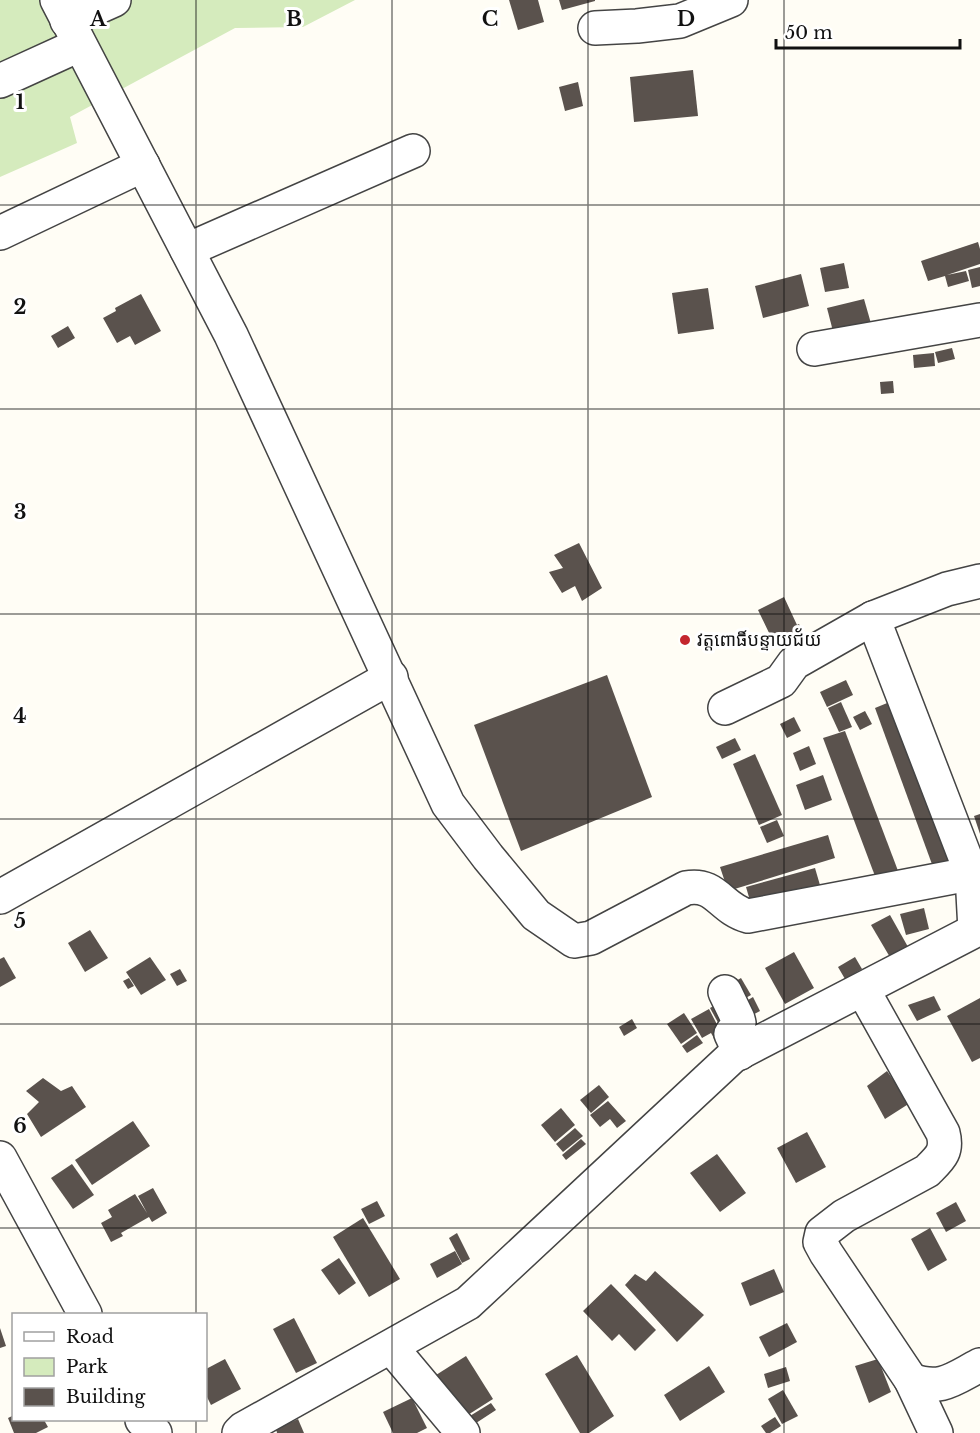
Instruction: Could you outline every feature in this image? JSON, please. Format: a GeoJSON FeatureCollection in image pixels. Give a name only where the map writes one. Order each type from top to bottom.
{"type":"FeatureCollection","features":[{"type":"Feature","properties":{"kind":"street"},"geometry":{"type":"LineString","coordinates":[[0,81],[68,22],[114,0]]}},
{"type":"Feature","properties":{"kind":"street"},"geometry":{"type":"LineString","coordinates":[[595,28],[680,21],[731,0]]}},
{"type":"Feature","properties":{"kind":"street"},"geometry":{"type":"LineString","coordinates":[[68,22],[231,335],[448,804],[536,915],[574,941],[591,938],[686,888],[699,885],[738,913],[748,916],[976,873]]}},
{"type":"Feature","properties":{"kind":"street"},"geometry":{"type":"LineString","coordinates":[[187,250],[413,151]]}},
{"type":"Feature","properties":{"kind":"street"},"geometry":{"type":"LineString","coordinates":[[0,233],[143,165]]}},
{"type":"Feature","properties":{"kind":"street"},"geometry":{"type":"LineString","coordinates":[[814,350],[980,320]]}},
{"type":"Feature","properties":{"kind":"street"},"geometry":{"type":"LineString","coordinates":[[725,708],[781,681],[794,663],[873,618],[946,589],[980,581]]}},
{"type":"Feature","properties":{"kind":"street"},"geometry":{"type":"LineString","coordinates":[[239,1433],[468,1303],[721,1066],[740,1053],[978,929],[976,873],[873,618]]}},
{"type":"Feature","properties":{"kind":"street"},"geometry":{"type":"LineString","coordinates":[[0,897],[391,677]]}},
{"type":"Feature","properties":{"kind":"street"},"geometry":{"type":"LineString","coordinates":[[863,990],[943,1133],[946,1143],[945,1150],[927,1171],[844,1216],[822,1233],[820,1242],[911,1380],[936,1433]]}},
{"type":"Feature","properties":{"kind":"street"},"geometry":{"type":"LineString","coordinates":[[724,992],[738,1019],[739,1023],[731,1034],[740,1053]]}},
{"type":"Feature","properties":{"kind":"street"},"geometry":{"type":"LineString","coordinates":[[0,1158],[84,1313]]}},
{"type":"Feature","properties":{"kind":"street"},"geometry":{"type":"LineString","coordinates":[[391,1347],[463,1433]]}},
{"type":"Feature","properties":{"kind":"street"},"geometry":{"type":"LineString","coordinates":[[911,1380],[927,1386],[944,1384],[980,1365]]}},
{"type":"Feature","properties":{"kind":"street"},"geometry":{"type":"LineString","coordinates":[[144,1421],[155,1433]]}},
{"type":"Feature","properties":{"kind":"green space"},"geometry":{"type":"Polygon","coordinates":[[[0,0],[355,0],[303,27],[235,28],[70,117],[77,143],[0,177],[0,0]]]}},
{"type":"Feature","properties":{"kind":"building"},"geometry":{"type":"Polygon","coordinates":[[[509,0],[538,0],[544,22],[518,30],[509,0]]]}},
{"type":"Feature","properties":{"kind":"building"},"geometry":{"type":"Polygon","coordinates":[[[559,0],[595,0],[595,1],[562,10],[559,0]]]}},
{"type":"Feature","properties":{"kind":"building"},"geometry":{"type":"Polygon","coordinates":[[[693,70],[698,116],[634,122],[630,77],[693,70]]]}},
{"type":"Feature","properties":{"kind":"building"},"geometry":{"type":"Polygon","coordinates":[[[578,82],[583,106],[565,111],[559,87],[578,82]]]}},
{"type":"Feature","properties":{"kind":"building"},"geometry":{"type":"Polygon","coordinates":[[[978,242],[980,264],[947,275],[966,271],[969,281],[948,287],[945,276],[928,281],[921,261],[978,242]]]}},
{"type":"Feature","properties":{"kind":"building"},"geometry":{"type":"Polygon","coordinates":[[[844,263],[849,288],[825,292],[820,268],[844,263]]]}},
{"type":"Feature","properties":{"kind":"building"},"geometry":{"type":"Polygon","coordinates":[[[980,267],[980,286],[972,288],[968,270],[980,267]]]}},
{"type":"Feature","properties":{"kind":"building"},"geometry":{"type":"Polygon","coordinates":[[[801,274],[809,306],[763,318],[755,286],[801,274]]]}},
{"type":"Feature","properties":{"kind":"building"},"geometry":{"type":"Polygon","coordinates":[[[708,288],[714,329],[678,334],[672,293],[708,288]]]}},
{"type":"Feature","properties":{"kind":"building"},"geometry":{"type":"Polygon","coordinates":[[[141,294],[161,331],[135,345],[130,336],[117,343],[103,318],[116,311],[115,308],[141,294]]]}},
{"type":"Feature","properties":{"kind":"building"},"geometry":{"type":"Polygon","coordinates":[[[864,299],[874,334],[836,343],[827,308],[864,299]]]}},
{"type":"Feature","properties":{"kind":"building"},"geometry":{"type":"Polygon","coordinates":[[[68,326],[75,338],[58,348],[51,336],[68,326]]]}},
{"type":"Feature","properties":{"kind":"building"},"geometry":{"type":"Polygon","coordinates":[[[952,348],[955,359],[938,363],[935,352],[952,348]]]}},
{"type":"Feature","properties":{"kind":"building"},"geometry":{"type":"Polygon","coordinates":[[[934,353],[935,366],[914,368],[913,355],[934,353]]]}},
{"type":"Feature","properties":{"kind":"building"},"geometry":{"type":"Polygon","coordinates":[[[893,381],[894,393],[881,394],[880,382],[893,381]]]}},
{"type":"Feature","properties":{"kind":"building"},"geometry":{"type":"Polygon","coordinates":[[[579,543],[602,588],[582,601],[575,586],[562,593],[549,572],[563,568],[554,555],[579,543]]]}},
{"type":"Feature","properties":{"kind":"building"},"geometry":{"type":"Polygon","coordinates":[[[784,597],[809,644],[791,653],[781,632],[771,637],[758,610],[784,597]]]}},
{"type":"Feature","properties":{"kind":"building"},"geometry":{"type":"Polygon","coordinates":[[[607,675],[652,797],[521,851],[474,725],[607,675]]]}},
{"type":"Feature","properties":{"kind":"building"},"geometry":{"type":"Polygon","coordinates":[[[846,680],[853,695],[827,707],[820,692],[846,680]]]}},
{"type":"Feature","properties":{"kind":"building"},"geometry":{"type":"Polygon","coordinates":[[[897,699],[956,859],[933,867],[875,708],[897,699]]]}},
{"type":"Feature","properties":{"kind":"building"},"geometry":{"type":"Polygon","coordinates":[[[841,702],[852,727],[839,732],[828,708],[841,702]]]}},
{"type":"Feature","properties":{"kind":"building"},"geometry":{"type":"Polygon","coordinates":[[[865,711],[872,724],[860,730],[853,717],[865,711]]]}},
{"type":"Feature","properties":{"kind":"building"},"geometry":{"type":"Polygon","coordinates":[[[794,717],[801,731],[787,738],[780,724],[794,717]]]}},
{"type":"Feature","properties":{"kind":"building"},"geometry":{"type":"Polygon","coordinates":[[[845,731],[900,876],[878,884],[823,738],[845,731]]]}},
{"type":"Feature","properties":{"kind":"building"},"geometry":{"type":"Polygon","coordinates":[[[735,738],[741,750],[722,759],[716,747],[735,738]]]}},
{"type":"Feature","properties":{"kind":"building"},"geometry":{"type":"Polygon","coordinates":[[[809,746],[816,764],[800,771],[793,753],[809,746]]]}},
{"type":"Feature","properties":{"kind":"building"},"geometry":{"type":"Polygon","coordinates":[[[755,754],[782,815],[759,825],[733,764],[755,754]]]}},
{"type":"Feature","properties":{"kind":"building"},"geometry":{"type":"Polygon","coordinates":[[[823,775],[832,800],[805,810],[796,785],[823,775]]]}},
{"type":"Feature","properties":{"kind":"building"},"geometry":{"type":"Polygon","coordinates":[[[980,814],[980,834],[974,816],[980,814]]]}},
{"type":"Feature","properties":{"kind":"building"},"geometry":{"type":"Polygon","coordinates":[[[777,820],[784,836],[767,843],[760,827],[777,820]]]}},
{"type":"Feature","properties":{"kind":"building"},"geometry":{"type":"Polygon","coordinates":[[[828,835],[835,858],[728,891],[720,867],[828,835]]]}},
{"type":"Feature","properties":{"kind":"building"},"geometry":{"type":"Polygon","coordinates":[[[815,868],[822,892],[753,911],[746,887],[815,868]]]}},
{"type":"Feature","properties":{"kind":"building"},"geometry":{"type":"Polygon","coordinates":[[[924,908],[929,929],[906,935],[900,914],[924,908]]]}},
{"type":"Feature","properties":{"kind":"building"},"geometry":{"type":"Polygon","coordinates":[[[890,915],[912,954],[894,964],[871,925],[890,915]]]}},
{"type":"Feature","properties":{"kind":"building"},"geometry":{"type":"Polygon","coordinates":[[[90,930],[108,958],[85,972],[68,943],[90,930]]]}},
{"type":"Feature","properties":{"kind":"building"},"geometry":{"type":"Polygon","coordinates":[[[794,952],[814,988],[785,1004],[765,968],[794,952]]]}},
{"type":"Feature","properties":{"kind":"building"},"geometry":{"type":"Polygon","coordinates":[[[4,957],[16,978],[0,987],[0,959],[4,957]]]}},
{"type":"Feature","properties":{"kind":"building"},"geometry":{"type":"Polygon","coordinates":[[[150,957],[166,980],[141,995],[126,972],[150,957]]]}},
{"type":"Feature","properties":{"kind":"building"},"geometry":{"type":"Polygon","coordinates":[[[855,957],[862,969],[845,979],[838,967],[855,957]]]}},
{"type":"Feature","properties":{"kind":"building"},"geometry":{"type":"Polygon","coordinates":[[[180,969],[187,981],[177,986],[170,974],[180,969]]]}},
{"type":"Feature","properties":{"kind":"building"},"geometry":{"type":"Polygon","coordinates":[[[129,978],[134,986],[128,989],[123,981],[129,978]]]}},
{"type":"Feature","properties":{"kind":"building"},"geometry":{"type":"Polygon","coordinates":[[[741,978],[751,995],[735,1004],[725,987],[741,978]]]}},
{"type":"Feature","properties":{"kind":"building"},"geometry":{"type":"Polygon","coordinates":[[[934,996],[941,1010],[917,1021],[908,1005],[934,996]]]}},
{"type":"Feature","properties":{"kind":"building"},"geometry":{"type":"Polygon","coordinates":[[[753,997],[760,1011],[745,1019],[738,1006],[753,997]]]}},
{"type":"Feature","properties":{"kind":"building"},"geometry":{"type":"Polygon","coordinates":[[[980,998],[980,1058],[972,1062],[947,1016],[980,998]]]}},
{"type":"Feature","properties":{"kind":"building"},"geometry":{"type":"Polygon","coordinates":[[[717,1004],[728,1024],[721,1028],[710,1008],[717,1004]]]}},
{"type":"Feature","properties":{"kind":"building"},"geometry":{"type":"Polygon","coordinates":[[[709,1009],[724,1038],[716,1042],[711,1033],[702,1038],[691,1019],[709,1009]]]}},
{"type":"Feature","properties":{"kind":"building"},"geometry":{"type":"Polygon","coordinates":[[[684,1013],[697,1033],[681,1044],[667,1024],[684,1013]]]}},
{"type":"Feature","properties":{"kind":"building"},"geometry":{"type":"Polygon","coordinates":[[[632,1019],[637,1028],[624,1036],[619,1027],[632,1019]]]}},
{"type":"Feature","properties":{"kind":"building"},"geometry":{"type":"Polygon","coordinates":[[[697,1035],[703,1043],[687,1053],[682,1046],[697,1035]]]}},
{"type":"Feature","properties":{"kind":"building"},"geometry":{"type":"Polygon","coordinates":[[[887,1071],[910,1103],[885,1119],[867,1086],[887,1071]]]}},
{"type":"Feature","properties":{"kind":"building"},"geometry":{"type":"Polygon","coordinates":[[[43,1078],[61,1091],[72,1086],[86,1107],[41,1137],[27,1114],[39,1102],[26,1091],[43,1078]]]}},
{"type":"Feature","properties":{"kind":"building"},"geometry":{"type":"Polygon","coordinates":[[[599,1085],[609,1097],[591,1113],[580,1100],[599,1085]]]}},
{"type":"Feature","properties":{"kind":"building"},"geometry":{"type":"Polygon","coordinates":[[[608,1101],[626,1121],[617,1128],[610,1119],[600,1127],[590,1115],[608,1101]]]}},
{"type":"Feature","properties":{"kind":"building"},"geometry":{"type":"Polygon","coordinates":[[[561,1108],[575,1125],[555,1142],[541,1125],[561,1108]]]}},
{"type":"Feature","properties":{"kind":"building"},"geometry":{"type":"Polygon","coordinates":[[[133,1121],[150,1146],[92,1185],[75,1160],[133,1121]]]}},
{"type":"Feature","properties":{"kind":"building"},"geometry":{"type":"Polygon","coordinates":[[[575,1128],[583,1136],[563,1152],[556,1144],[575,1128]]]}},
{"type":"Feature","properties":{"kind":"building"},"geometry":{"type":"Polygon","coordinates":[[[807,1132],[826,1167],[796,1183],[777,1148],[807,1132]]]}},
{"type":"Feature","properties":{"kind":"building"},"geometry":{"type":"Polygon","coordinates":[[[581,1139],[586,1144],[566,1160],[562,1155],[581,1139]]]}},
{"type":"Feature","properties":{"kind":"building"},"geometry":{"type":"Polygon","coordinates":[[[717,1154],[746,1193],[720,1212],[690,1173],[717,1154]]]}},
{"type":"Feature","properties":{"kind":"building"},"geometry":{"type":"Polygon","coordinates":[[[72,1164],[94,1195],[73,1209],[51,1178],[72,1164]]]}},
{"type":"Feature","properties":{"kind":"building"},"geometry":{"type":"Polygon","coordinates":[[[153,1188],[167,1213],[152,1222],[149,1217],[121,1233],[123,1236],[111,1242],[101,1223],[112,1217],[108,1210],[135,1194],[147,1213],[138,1196],[153,1188]]]}},
{"type":"Feature","properties":{"kind":"building"},"geometry":{"type":"Polygon","coordinates":[[[377,1201],[385,1216],[369,1224],[361,1209],[377,1201]]]}},
{"type":"Feature","properties":{"kind":"building"},"geometry":{"type":"Polygon","coordinates":[[[956,1202],[966,1221],[946,1232],[936,1213],[956,1202]]]}},
{"type":"Feature","properties":{"kind":"building"},"geometry":{"type":"Polygon","coordinates":[[[363,1218],[400,1279],[369,1297],[333,1237],[363,1218]]]}},
{"type":"Feature","properties":{"kind":"building"},"geometry":{"type":"Polygon","coordinates":[[[930,1228],[947,1260],[928,1271],[911,1239],[930,1228]]]}},
{"type":"Feature","properties":{"kind":"building"},"geometry":{"type":"Polygon","coordinates":[[[457,1233],[470,1259],[462,1263],[449,1238],[457,1233]]]}},
{"type":"Feature","properties":{"kind":"building"},"geometry":{"type":"Polygon","coordinates":[[[455,1251],[462,1264],[437,1278],[430,1264],[455,1251]]]}},
{"type":"Feature","properties":{"kind":"building"},"geometry":{"type":"Polygon","coordinates":[[[339,1258],[356,1283],[339,1295],[321,1270],[339,1258]]]}},
{"type":"Feature","properties":{"kind":"building"},"geometry":{"type":"Polygon","coordinates":[[[774,1269],[784,1292],[750,1306],[741,1283],[774,1269]]]}},
{"type":"Feature","properties":{"kind":"building"},"geometry":{"type":"Polygon","coordinates":[[[655,1271],[704,1315],[677,1342],[625,1285],[635,1274],[646,1281],[655,1271]]]}},
{"type":"Feature","properties":{"kind":"building"},"geometry":{"type":"Polygon","coordinates":[[[611,1284],[656,1330],[635,1351],[619,1334],[612,1341],[583,1311],[611,1284]]]}},
{"type":"Feature","properties":{"kind":"building"},"geometry":{"type":"Polygon","coordinates":[[[294,1318],[317,1363],[296,1373],[273,1329],[294,1318]]]}},
{"type":"Feature","properties":{"kind":"building"},"geometry":{"type":"Polygon","coordinates":[[[787,1323],[797,1342],[769,1357],[759,1337],[787,1323]]]}},
{"type":"Feature","properties":{"kind":"building"},"geometry":{"type":"Polygon","coordinates":[[[0,1328],[6,1346],[0,1348],[0,1328]]]}},
{"type":"Feature","properties":{"kind":"building"},"geometry":{"type":"Polygon","coordinates":[[[577,1355],[614,1416],[589,1433],[580,1433],[545,1374],[577,1355]]]}},
{"type":"Feature","properties":{"kind":"building"},"geometry":{"type":"Polygon","coordinates":[[[466,1356],[493,1399],[463,1418],[436,1375],[466,1356]]]}},
{"type":"Feature","properties":{"kind":"building"},"geometry":{"type":"Polygon","coordinates":[[[225,1359],[241,1389],[211,1405],[207,1397],[207,1368],[225,1359]]]}},
{"type":"Feature","properties":{"kind":"building"},"geometry":{"type":"Polygon","coordinates":[[[878,1359],[891,1392],[869,1403],[855,1366],[878,1359]]]}},
{"type":"Feature","properties":{"kind":"building"},"geometry":{"type":"Polygon","coordinates":[[[709,1366],[725,1392],[680,1421],[664,1395],[709,1366]]]}},
{"type":"Feature","properties":{"kind":"building"},"geometry":{"type":"Polygon","coordinates":[[[786,1367],[790,1381],[768,1388],[764,1374],[786,1367]]]}},
{"type":"Feature","properties":{"kind":"building"},"geometry":{"type":"Polygon","coordinates":[[[783,1390],[798,1416],[782,1424],[768,1399],[783,1390]]]}},
{"type":"Feature","properties":{"kind":"building"},"geometry":{"type":"Polygon","coordinates":[[[412,1398],[427,1428],[417,1433],[393,1433],[383,1412],[412,1398]]]}},
{"type":"Feature","properties":{"kind":"building"},"geometry":{"type":"Polygon","coordinates":[[[491,1403],[496,1410],[470,1427],[465,1419],[491,1403]]]}},
{"type":"Feature","properties":{"kind":"building"},"geometry":{"type":"Polygon","coordinates":[[[12,1416],[12,1421],[45,1421],[48,1427],[36,1433],[14,1433],[8,1418],[12,1416]]]}},
{"type":"Feature","properties":{"kind":"building"},"geometry":{"type":"Polygon","coordinates":[[[775,1417],[781,1426],[766,1433],[761,1426],[775,1417]]]}},
{"type":"Feature","properties":{"kind":"building"},"geometry":{"type":"Polygon","coordinates":[[[298,1419],[304,1433],[277,1433],[276,1429],[298,1419]]]}},
{"type":"Feature","properties":{"kind":"place","name":"វត្តពោធិ៍បន្ទាយជ័យ"},"geometry":{"type":"Point","coordinates":[685,640]}}]}
